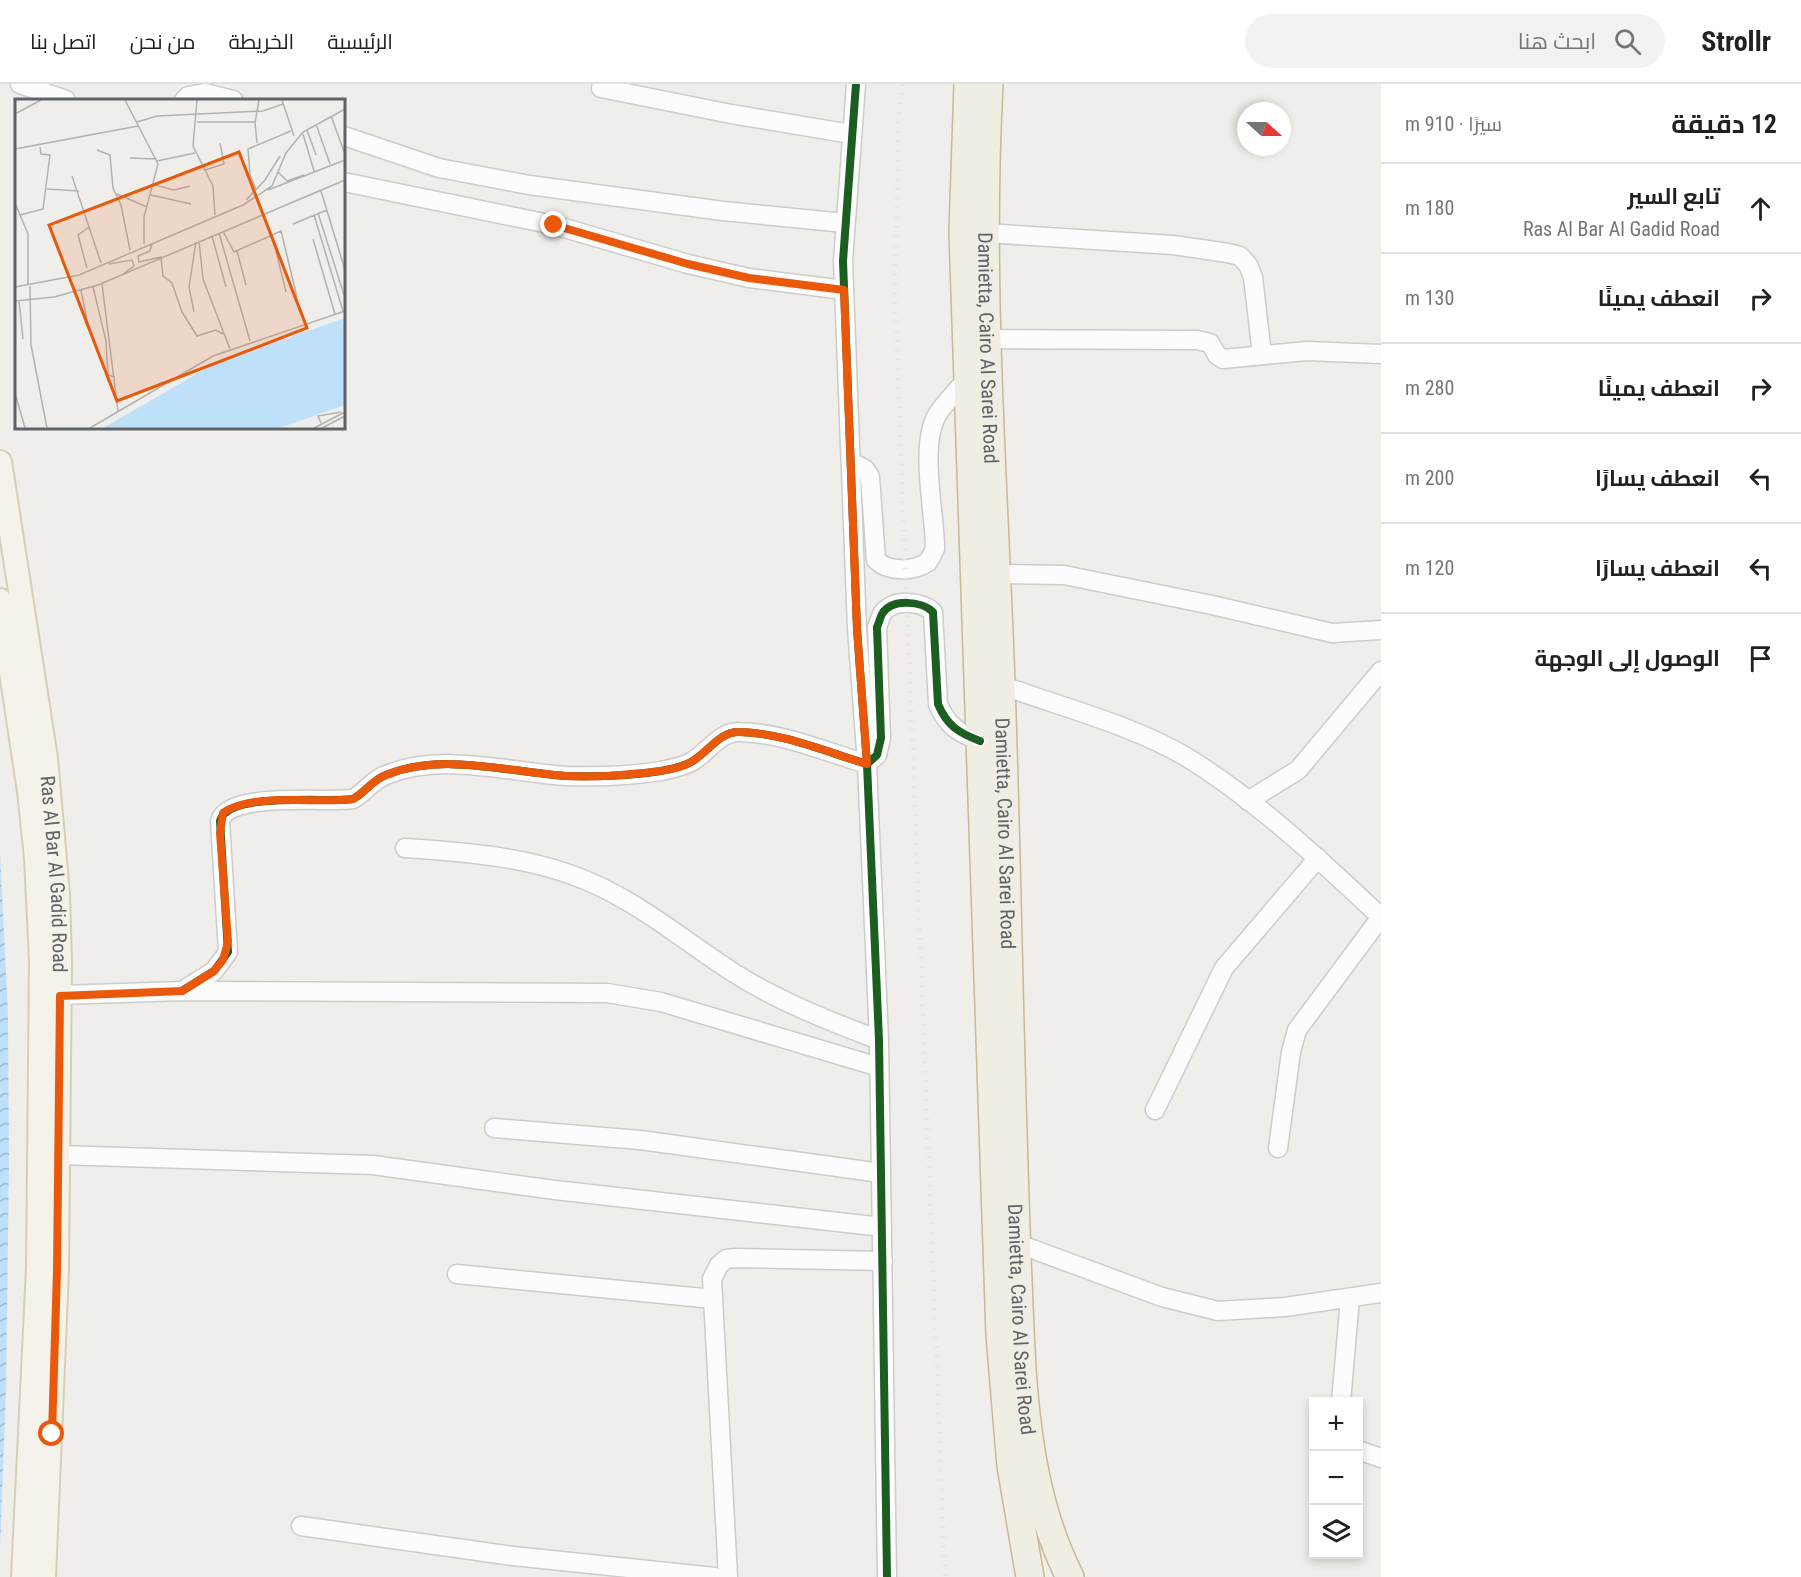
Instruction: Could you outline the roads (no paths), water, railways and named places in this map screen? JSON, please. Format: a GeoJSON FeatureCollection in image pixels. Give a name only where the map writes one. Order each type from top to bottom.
{"type":"FeatureCollection","features":[{"type":"Feature","properties":{"kind":"highway","name":"Damietta, Cairo Al Sarei Road"},"geometry":{"type":"LineString","coordinates":[[968,84],[963,221],[967,379],[1002,1369],[1011,1466],[1030,1577]]}},
{"type":"Feature","properties":{"kind":"highway","name":"Damietta, Cairo Al Sarei Road"},"geometry":{"type":"LineString","coordinates":[[989,84],[985,233],[986,339],[1001,685],[1016,1243],[1022,1369],[1031,1455],[1048,1522],[1070,1577]]}},
{"type":"Feature","properties":{"kind":"main road","name":"Ras Al Bar Al Gadid Road"},"geometry":{"type":"LineString","coordinates":[[0,462],[50,792],[58,894],[59,1155],[55,1353],[44,1577]]}},
{"type":"Feature","properties":{"kind":"main road","name":"Ras Al Bar Al Gadid Road"},"geometry":{"type":"LineString","coordinates":[[0,600],[29,791],[36,858],[41,960],[38,1268],[23,1577]]}},
{"type":"Feature","properties":{"kind":"street"},"geometry":{"type":"LineString","coordinates":[[20,84],[63,99]]}},
{"type":"Feature","properties":{"kind":"street"},"geometry":{"type":"LineString","coordinates":[[856,84],[845,223],[844,290],[857,629],[867,764],[879,1040],[886,1577]]}},
{"type":"Feature","properties":{"kind":"street"},"geometry":{"type":"LineString","coordinates":[[601,88],[731,114],[851,134]]}},
{"type":"Feature","properties":{"kind":"street"},"geometry":{"type":"LineString","coordinates":[[185,99],[188,96],[205,93],[229,99]]}},
{"type":"Feature","properties":{"kind":"street"},"geometry":{"type":"LineString","coordinates":[[345,136],[439,168],[530,185],[723,211],[845,223]]}},
{"type":"Feature","properties":{"kind":"street"},"geometry":{"type":"LineString","coordinates":[[345,182],[554,225],[688,264],[749,278],[844,290]]}},
{"type":"Feature","properties":{"kind":"street"},"geometry":{"type":"LineString","coordinates":[[985,233],[1173,245],[1240,256],[1248,265],[1253,277],[1262,356]]}},
{"type":"Feature","properties":{"kind":"street"},"geometry":{"type":"LineString","coordinates":[[986,339],[1197,340],[1210,343],[1217,355],[1223,359],[1307,351],[1381,354]]}},
{"type":"Feature","properties":{"kind":"street"},"geometry":{"type":"LineString","coordinates":[[852,462],[865,470],[870,477],[876,560],[883,567],[892,570],[928,562],[935,549],[931,429],[945,405],[967,379]]}},
{"type":"Feature","properties":{"kind":"street"},"geometry":{"type":"LineString","coordinates":[[997,574],[1064,574],[1212,604],[1332,633],[1381,630]]}},
{"type":"Feature","properties":{"kind":"street"},"geometry":{"type":"LineString","coordinates":[[867,764],[877,755],[881,738],[877,627],[883,613],[892,605],[920,604],[927,606],[933,612],[938,704],[943,717],[958,732],[980,741]]}},
{"type":"Feature","properties":{"kind":"street"},"geometry":{"type":"LineString","coordinates":[[1248,801],[1298,770],[1381,670]]}},
{"type":"Feature","properties":{"kind":"street"},"geometry":{"type":"LineString","coordinates":[[1001,685],[1163,746],[1187,758],[1248,801],[1318,858],[1381,917],[1297,1030],[1291,1052],[1278,1148]]}},
{"type":"Feature","properties":{"kind":"street"},"geometry":{"type":"LineString","coordinates":[[182,991],[214,971],[228,952],[220,821],[223,813],[236,806],[296,799],[353,799],[387,774],[437,765],[476,765],[582,776],[662,771],[690,762],[719,739],[736,732],[782,738],[867,764]]}},
{"type":"Feature","properties":{"kind":"street"},"geometry":{"type":"LineString","coordinates":[[405,848],[458,852],[510,860],[547,867],[591,882],[636,905],[734,973],[770,994],[879,1040]]}},
{"type":"Feature","properties":{"kind":"street"},"geometry":{"type":"LineString","coordinates":[[1155,1110],[1224,968],[1318,858]]}},
{"type":"Feature","properties":{"kind":"street"},"geometry":{"type":"LineString","coordinates":[[60,996],[182,991],[607,993],[661,1002],[879,1067]]}},
{"type":"Feature","properties":{"kind":"street"},"geometry":{"type":"LineString","coordinates":[[494,1128],[640,1140],[881,1173]]}},
{"type":"Feature","properties":{"kind":"street"},"geometry":{"type":"LineString","coordinates":[[59,1155],[373,1165],[555,1190],[882,1227]]}},
{"type":"Feature","properties":{"kind":"street"},"geometry":{"type":"LineString","coordinates":[[1016,1243],[1162,1297],[1218,1311],[1238,1311],[1381,1293]]}},
{"type":"Feature","properties":{"kind":"street"},"geometry":{"type":"LineString","coordinates":[[728,1577],[711,1279],[719,1265],[726,1259],[883,1261]]}},
{"type":"Feature","properties":{"kind":"street"},"geometry":{"type":"LineString","coordinates":[[457,1274],[713,1299]]}},
{"type":"Feature","properties":{"kind":"street"},"geometry":{"type":"LineString","coordinates":[[1341,1397],[1350,1298]]}},
{"type":"Feature","properties":{"kind":"street"},"geometry":{"type":"LineString","coordinates":[[1362,1451],[1381,1458]]}},
{"type":"Feature","properties":{"kind":"street"},"geometry":{"type":"LineString","coordinates":[[301,1526],[513,1556],[715,1577]]}},
{"type":"Feature","properties":{"kind":"water"},"geometry":{"type":"Polygon","coordinates":[[[0,853],[8,1015],[9,1162],[6,1389],[0,1549],[0,853]]]}},
{"type":"Feature","properties":{"kind":"railway"},"geometry":{"type":"LineString","coordinates":[[903,84],[898,121],[895,298],[945,1577]]}}]}
